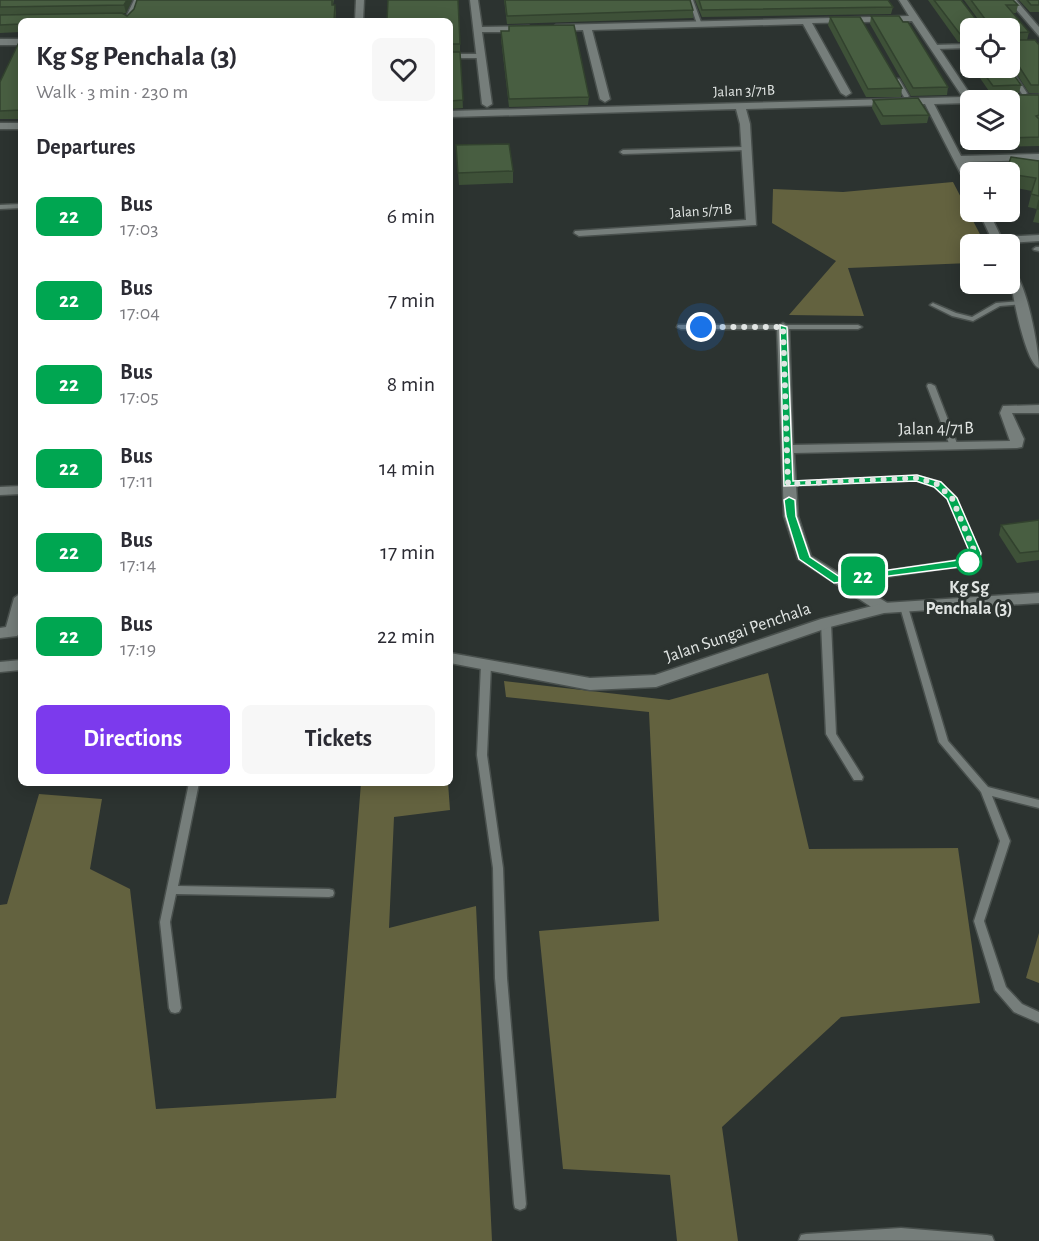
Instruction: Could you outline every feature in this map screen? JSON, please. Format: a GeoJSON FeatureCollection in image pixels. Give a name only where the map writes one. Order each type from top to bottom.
{"type":"FeatureCollection","features":[{"type":"Feature","properties":{"kind":"street"},"geometry":{"type":"LineString","coordinates":[[358,18],[360,0]]}},
{"type":"Feature","properties":{"kind":"street"},"geometry":{"type":"LineString","coordinates":[[474,0],[487,104]]}},
{"type":"Feature","properties":{"kind":"street"},"geometry":{"type":"LineString","coordinates":[[903,0],[962,90]]}},
{"type":"Feature","properties":{"kind":"street"},"geometry":{"type":"LineString","coordinates":[[1012,0],[1039,33]]}},
{"type":"Feature","properties":{"kind":"street"},"geometry":{"type":"LineString","coordinates":[[546,28],[915,18]]}},
{"type":"Feature","properties":{"kind":"street"},"geometry":{"type":"LineString","coordinates":[[806,21],[846,93]]}},
{"type":"Feature","properties":{"kind":"street"},"geometry":{"type":"LineString","coordinates":[[587,27],[605,99]]}},
{"type":"Feature","properties":{"kind":"street"},"geometry":{"type":"LineString","coordinates":[[478,30],[535,29]]}},
{"type":"Feature","properties":{"kind":"street"},"geometry":{"type":"LineString","coordinates":[[0,54],[3,42]]}},
{"type":"Feature","properties":{"kind":"street","name":"Jalan 3/71B"},"geometry":{"type":"LineString","coordinates":[[453,114],[1039,98]]}},
{"type":"Feature","properties":{"kind":"street"},"geometry":{"type":"LineString","coordinates":[[928,101],[961,162]]}},
{"type":"Feature","properties":{"kind":"street","name":"Jalan 5/71B"},"geometry":{"type":"LineString","coordinates":[[579,233],[752,223],[745,124],[740,106]]}},
{"type":"Feature","properties":{"kind":"street"},"geometry":{"type":"LineString","coordinates":[[0,126],[18,126]]}},
{"type":"Feature","properties":{"kind":"street"},"geometry":{"type":"LineString","coordinates":[[960,159],[1039,157]]}},
{"type":"Feature","properties":{"kind":"street"},"geometry":{"type":"LineString","coordinates":[[1020,244],[1038,245]]}},
{"type":"Feature","properties":{"kind":"street"},"geometry":{"type":"LineString","coordinates":[[1019,294],[1029,340],[1039,364]]}},
{"type":"Feature","properties":{"kind":"street"},"geometry":{"type":"LineString","coordinates":[[783,327],[791,516],[805,559],[884,608]]}},
{"type":"Feature","properties":{"kind":"street","name":"Jalan 4/71B"},"geometry":{"type":"LineString","coordinates":[[787,449],[1017,444],[1006,413],[1007,409],[1039,409]]}},
{"type":"Feature","properties":{"kind":"street"},"geometry":{"type":"LineString","coordinates":[[0,491],[18,490]]}},
{"type":"Feature","properties":{"kind":"street","name":"Jalan Sungai Penchala"},"geometry":{"type":"LineString","coordinates":[[453,659],[590,684],[656,681],[826,624],[884,608],[1039,598]]}},
{"type":"Feature","properties":{"kind":"street"},"geometry":{"type":"LineString","coordinates":[[0,633],[12,632],[18,609]]}},
{"type":"Feature","properties":{"kind":"street"},"geometry":{"type":"LineString","coordinates":[[0,667],[18,665]]}},
{"type":"Feature","properties":{"kind":"lane"},"geometry":{"type":"LineString","coordinates":[[118,16],[128,18],[136,0]]}},
{"type":"Feature","properties":{"kind":"lane"},"geometry":{"type":"LineString","coordinates":[[691,0],[700,24]]}},
{"type":"Feature","properties":{"kind":"lane"},"geometry":{"type":"LineString","coordinates":[[862,20],[867,29]]}},
{"type":"Feature","properties":{"kind":"lane"},"geometry":{"type":"LineString","coordinates":[[935,46],[960,46]]}},
{"type":"Feature","properties":{"kind":"lane"},"geometry":{"type":"LineString","coordinates":[[453,56],[481,56]]}},
{"type":"Feature","properties":{"kind":"lane"},"geometry":{"type":"LineString","coordinates":[[895,77],[906,96]]}},
{"type":"Feature","properties":{"kind":"lane"},"geometry":{"type":"LineString","coordinates":[[1014,78],[1024,93]]}},
{"type":"Feature","properties":{"kind":"lane"},"geometry":{"type":"LineString","coordinates":[[623,152],[745,149]]}},
{"type":"Feature","properties":{"kind":"lane"},"geometry":{"type":"LineString","coordinates":[[0,207],[18,206]]}},
{"type":"Feature","properties":{"kind":"lane"},"geometry":{"type":"LineString","coordinates":[[933,305],[954,315],[973,319],[998,304],[1022,303]]}},
{"type":"Feature","properties":{"kind":"lane"},"geometry":{"type":"LineString","coordinates":[[681,327],[858,327]]}},
{"type":"Feature","properties":{"kind":"lane"},"geometry":{"type":"LineString","coordinates":[[931,386],[954,446]]}},
{"type":"Feature","properties":{"kind":"lane"},"geometry":{"type":"LineString","coordinates":[[788,484],[917,478],[937,484],[952,498],[975,553],[975,559],[968,562],[838,581]]}},
{"type":"Feature","properties":{"kind":"lane"},"geometry":{"type":"LineString","coordinates":[[904,607],[944,742],[985,790],[1005,841],[979,921],[1001,990],[1018,1008],[1039,1018]]}},
{"type":"Feature","properties":{"kind":"lane"},"geometry":{"type":"LineString","coordinates":[[826,624],[831,734],[858,777]]}},
{"type":"Feature","properties":{"kind":"lane"},"geometry":{"type":"LineString","coordinates":[[486,665],[482,755],[498,868],[501,978],[520,1204]]}},
{"type":"Feature","properties":{"kind":"lane"},"geometry":{"type":"LineString","coordinates":[[175,1008],[165,922],[193,786]]}},
{"type":"Feature","properties":{"kind":"lane"},"geometry":{"type":"LineString","coordinates":[[985,790],[1039,804]]}},
{"type":"Feature","properties":{"kind":"lane"},"geometry":{"type":"LineString","coordinates":[[171,890],[329,893]]}},
{"type":"Feature","properties":{"kind":"lane"},"geometry":{"type":"LineString","coordinates":[[806,1240],[901,1234],[987,1241]]}},
{"type":"Feature","properties":{"kind":"shaded area"},"geometry":{"type":"Polygon","coordinates":[[[953,182],[960,196],[960,222],[974,222],[980,234],[960,234],[960,263],[848,268],[864,316],[789,315],[836,261],[772,223],[773,189],[843,192],[953,182]]]}},
{"type":"Feature","properties":{"kind":"shaded area"},"geometry":{"type":"Polygon","coordinates":[[[768,673],[809,849],[958,848],[980,1003],[841,1017],[722,1127],[738,1241],[677,1241],[670,1175],[563,1169],[539,931],[659,921],[649,712],[506,697],[504,681],[669,700],[768,673]]]}},
{"type":"Feature","properties":{"kind":"shaded area"},"geometry":{"type":"Polygon","coordinates":[[[361,786],[448,786],[450,810],[394,817],[389,928],[476,906],[492,1241],[0,1241],[0,905],[7,904],[39,794],[102,799],[90,869],[130,889],[156,1109],[336,1098],[361,786]]]}},
{"type":"Feature","properties":{"kind":"shaded area"},"geometry":{"type":"Polygon","coordinates":[[[1039,933],[1039,983],[1026,978],[1039,933]]]}},
{"type":"Feature","properties":{"kind":"building"},"geometry":{"type":"Polygon","coordinates":[[[0,0],[127,0],[124,5],[0,7],[0,0]]]}},
{"type":"Feature","properties":{"kind":"building"},"geometry":{"type":"Polygon","coordinates":[[[137,0],[332,0],[332,5],[335,5],[334,18],[18,18],[18,24],[0,25],[0,15],[122,13],[127,16],[134,9],[137,0]]]}},
{"type":"Feature","properties":{"kind":"building"},"geometry":{"type":"Polygon","coordinates":[[[388,0],[458,0],[460,44],[453,44],[453,18],[387,18],[388,0]]]}},
{"type":"Feature","properties":{"kind":"building"},"geometry":{"type":"Polygon","coordinates":[[[505,0],[690,0],[693,10],[507,16],[505,0]]]}},
{"type":"Feature","properties":{"kind":"building"},"geometry":{"type":"Polygon","coordinates":[[[699,0],[888,0],[893,7],[702,10],[699,0]]]}},
{"type":"Feature","properties":{"kind":"building"},"geometry":{"type":"Polygon","coordinates":[[[934,0],[961,0],[975,18],[960,18],[960,34],[934,0]]]}},
{"type":"Feature","properties":{"kind":"building"},"geometry":{"type":"Polygon","coordinates":[[[971,0],[1013,0],[1018,5],[1006,5],[1017,18],[984,18],[971,0]]]}},
{"type":"Feature","properties":{"kind":"building"},"geometry":{"type":"Polygon","coordinates":[[[1027,0],[1039,0],[1039,5],[1031,5],[1027,0]]]}},
{"type":"Feature","properties":{"kind":"building"},"geometry":{"type":"Polygon","coordinates":[[[871,16],[899,16],[903,22],[908,22],[948,87],[913,88],[871,16]]]}},
{"type":"Feature","properties":{"kind":"building"},"geometry":{"type":"Polygon","coordinates":[[[830,17],[860,17],[902,88],[868,89],[830,17]]]}},
{"type":"Feature","properties":{"kind":"building"},"geometry":{"type":"Polygon","coordinates":[[[1020,21],[1029,32],[1020,33],[1020,21]]]}},
{"type":"Feature","properties":{"kind":"building"},"geometry":{"type":"Polygon","coordinates":[[[574,25],[589,97],[509,99],[501,31],[509,31],[509,26],[574,25]]]}},
{"type":"Feature","properties":{"kind":"building"},"geometry":{"type":"Polygon","coordinates":[[[1020,40],[1035,40],[1039,45],[1039,85],[1031,85],[1020,68],[1020,40]]]}},
{"type":"Feature","properties":{"kind":"building"},"geometry":{"type":"Polygon","coordinates":[[[18,44],[18,110],[0,111],[0,82],[18,44]]]}},
{"type":"Feature","properties":{"kind":"building"},"geometry":{"type":"Polygon","coordinates":[[[453,52],[460,52],[463,100],[453,101],[453,52]]]}},
{"type":"Feature","properties":{"kind":"building"},"geometry":{"type":"Polygon","coordinates":[[[987,78],[1016,78],[1021,85],[993,86],[987,78]]]}},
{"type":"Feature","properties":{"kind":"building"},"geometry":{"type":"Polygon","coordinates":[[[1020,95],[1039,95],[1039,115],[1036,116],[1039,119],[1039,137],[1020,138],[1020,95]]]}},
{"type":"Feature","properties":{"kind":"building"},"geometry":{"type":"Polygon","coordinates":[[[918,98],[929,115],[883,116],[873,100],[918,98]]]}},
{"type":"Feature","properties":{"kind":"building"},"geometry":{"type":"Polygon","coordinates":[[[509,144],[513,171],[458,173],[456,145],[509,144]]]}},
{"type":"Feature","properties":{"kind":"building"},"geometry":{"type":"Polygon","coordinates":[[[1011,157],[1039,161],[1039,196],[1031,194],[1036,178],[1020,176],[1020,162],[1009,162],[1011,157]]]}},
{"type":"Feature","properties":{"kind":"building"},"geometry":{"type":"Polygon","coordinates":[[[1039,520],[1039,551],[1020,553],[1001,525],[1039,520]]]}},
{"type":"Feature","properties":{"kind":"bus line","name":"22"},"geometry":{"type":"LineString","coordinates":[[783,327],[788,484],[917,478],[937,484],[952,498],[975,553],[975,559],[968,562],[838,581],[805,559],[791,516],[789,500]]}},
{"type":"Feature","properties":{"kind":"place","name":"Kg Sg Penchala (3)"},"geometry":{"type":"Point","coordinates":[969,562]}},
{"type":"Feature","properties":{"kind":"route"},"geometry":{"type":"LineString","coordinates":[[701,327],[783,327],[788,484],[917,478],[937,484],[952,498],[975,553],[975,559],[969,562]]}}]}
